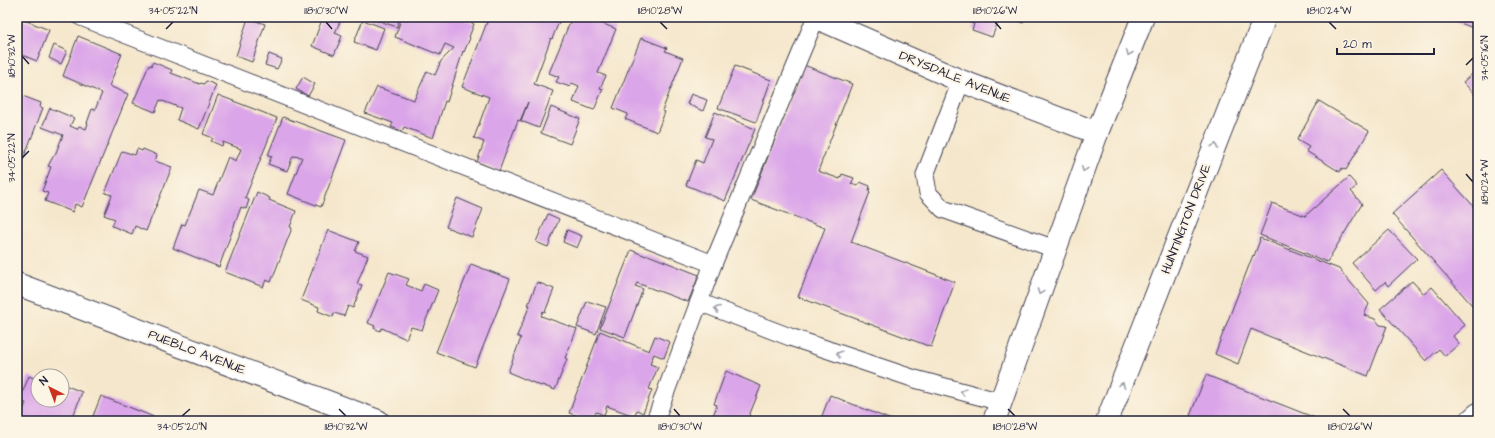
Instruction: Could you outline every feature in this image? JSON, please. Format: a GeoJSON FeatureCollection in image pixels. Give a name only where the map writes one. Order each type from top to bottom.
{"type":"FeatureCollection","features":[{"type":"Feature","properties":{"kind":"main road","name":"DRYSDALE AVENUE"},"geometry":{"type":"LineString","coordinates":[[816,17],[961,81],[1097,133]]}},
{"type":"Feature","properties":{"kind":"main road"},"geometry":{"type":"LineString","coordinates":[[997,412],[1097,133],[1143,17]]}},
{"type":"Feature","properties":{"kind":"main road","name":"HUNTINGTON DRIVE"},"geometry":{"type":"LineString","coordinates":[[1107,421],[1265,17]]}},
{"type":"Feature","properties":{"kind":"main road","name":"PUEBLO AVENUE"},"geometry":{"type":"LineString","coordinates":[[17,284],[378,421]]}},
{"type":"Feature","properties":{"kind":"main road"},"geometry":{"type":"LineString","coordinates":[[1470,421],[1478,414]]}},
{"type":"Feature","properties":{"kind":"lane"},"geometry":{"type":"LineString","coordinates":[[81,17],[713,264]]}},
{"type":"Feature","properties":{"kind":"lane"},"geometry":{"type":"LineString","coordinates":[[655,421],[713,264],[816,17]]}},
{"type":"Feature","properties":{"kind":"lane"},"geometry":{"type":"LineString","coordinates":[[961,81],[925,174],[928,193],[943,209],[1055,249]]}},
{"type":"Feature","properties":{"kind":"lane"},"geometry":{"type":"LineString","coordinates":[[699,302],[790,337],[915,380],[997,412]]}},
{"type":"Feature","properties":{"kind":"building"},"geometry":{"type":"Polygon","coordinates":[[[17,17],[49,30],[37,61],[22,55],[21,57],[17,55],[17,17]]]}},
{"type":"Feature","properties":{"kind":"building"},"geometry":{"type":"Polygon","coordinates":[[[323,17],[342,17],[335,33],[342,36],[334,55],[312,46],[323,17]]]}},
{"type":"Feature","properties":{"kind":"building"},"geometry":{"type":"Polygon","coordinates":[[[368,17],[400,17],[397,27],[368,17]]]}},
{"type":"Feature","properties":{"kind":"building"},"geometry":{"type":"Polygon","coordinates":[[[402,17],[465,17],[464,19],[474,24],[469,37],[470,38],[464,52],[463,51],[447,102],[445,101],[433,138],[404,127],[402,131],[391,127],[393,123],[365,113],[377,87],[414,100],[427,71],[435,75],[441,61],[454,48],[445,44],[440,55],[395,37],[402,17]]]}},
{"type":"Feature","properties":{"kind":"building"},"geometry":{"type":"Polygon","coordinates":[[[489,17],[561,17],[552,39],[551,38],[534,84],[553,91],[539,128],[521,121],[528,102],[520,121],[518,120],[499,171],[477,162],[484,142],[474,138],[489,97],[462,87],[489,17]]]}},
{"type":"Feature","properties":{"kind":"building"},"geometry":{"type":"Polygon","coordinates":[[[572,17],[586,17],[616,29],[598,73],[606,76],[600,88],[603,89],[594,110],[573,102],[579,86],[572,83],[570,87],[556,82],[559,77],[549,73],[572,17]]]}},
{"type":"Feature","properties":{"kind":"building"},"geometry":{"type":"Polygon","coordinates":[[[956,17],[1000,17],[992,37],[972,30],[974,24],[956,17]]]}},
{"type":"Feature","properties":{"kind":"building"},"geometry":{"type":"Polygon","coordinates":[[[1008,17],[1025,17],[1023,23],[1008,17]]]}},
{"type":"Feature","properties":{"kind":"building"},"geometry":{"type":"Polygon","coordinates":[[[1445,17],[1478,17],[1478,30],[1445,17]]]}},
{"type":"Feature","properties":{"kind":"building"},"geometry":{"type":"Polygon","coordinates":[[[248,18],[265,24],[252,62],[236,56],[248,18]]]}},
{"type":"Feature","properties":{"kind":"building"},"geometry":{"type":"Polygon","coordinates":[[[363,20],[384,28],[376,50],[354,42],[363,20]]]}},
{"type":"Feature","properties":{"kind":"building"},"geometry":{"type":"Polygon","coordinates":[[[78,36],[122,54],[109,86],[128,94],[82,207],[75,204],[73,212],[45,201],[48,193],[42,191],[51,167],[48,166],[55,155],[63,135],[42,127],[50,108],[74,118],[70,126],[77,129],[79,126],[86,129],[92,109],[95,110],[102,93],[63,76],[78,36]]]}},
{"type":"Feature","properties":{"kind":"building"},"geometry":{"type":"Polygon","coordinates":[[[641,38],[667,48],[665,51],[683,58],[662,111],[665,112],[657,132],[625,119],[628,114],[613,108],[641,38]]]}},
{"type":"Feature","properties":{"kind":"building"},"geometry":{"type":"Polygon","coordinates":[[[54,45],[67,51],[61,64],[49,58],[54,45]]]}},
{"type":"Feature","properties":{"kind":"building"},"geometry":{"type":"Polygon","coordinates":[[[269,54],[282,59],[277,69],[265,65],[269,54]]]}},
{"type":"Feature","properties":{"kind":"building"},"geometry":{"type":"Polygon","coordinates":[[[153,62],[172,70],[171,73],[200,84],[204,84],[206,81],[216,85],[199,129],[177,120],[181,108],[160,100],[155,112],[133,103],[149,65],[151,66],[153,62]]]}},
{"type":"Feature","properties":{"kind":"building"},"geometry":{"type":"Polygon","coordinates":[[[804,65],[852,84],[818,171],[840,179],[842,174],[854,178],[851,184],[858,186],[860,182],[870,186],[870,192],[851,242],[955,282],[931,347],[798,297],[825,228],[751,200],[804,65]]]}},
{"type":"Feature","properties":{"kind":"building"},"geometry":{"type":"Polygon","coordinates":[[[735,66],[771,80],[756,122],[718,108],[735,66]]]}},
{"type":"Feature","properties":{"kind":"building"},"geometry":{"type":"Polygon","coordinates":[[[1478,69],[1478,98],[1463,82],[1478,69]]]}},
{"type":"Feature","properties":{"kind":"building"},"geometry":{"type":"Polygon","coordinates":[[[303,77],[315,84],[308,96],[296,89],[303,77]]]}},
{"type":"Feature","properties":{"kind":"building"},"geometry":{"type":"Polygon","coordinates":[[[691,94],[707,100],[703,111],[687,104],[691,94]]]}},
{"type":"Feature","properties":{"kind":"building"},"geometry":{"type":"Polygon","coordinates":[[[20,95],[41,103],[40,107],[43,108],[17,175],[17,98],[18,99],[20,95]]]}},
{"type":"Feature","properties":{"kind":"building"},"geometry":{"type":"Polygon","coordinates":[[[218,95],[277,118],[245,198],[249,200],[246,209],[241,207],[219,267],[173,248],[182,224],[185,225],[199,190],[213,195],[228,157],[236,161],[241,149],[223,142],[222,146],[211,141],[213,138],[203,134],[218,95]]]}},
{"type":"Feature","properties":{"kind":"building"},"geometry":{"type":"Polygon","coordinates":[[[1319,101],[1369,131],[1346,170],[1342,168],[1340,172],[1306,151],[1309,147],[1297,140],[1319,101]]]}},
{"type":"Feature","properties":{"kind":"building"},"geometry":{"type":"Polygon","coordinates":[[[551,107],[580,119],[570,144],[541,133],[551,107]]]}},
{"type":"Feature","properties":{"kind":"building"},"geometry":{"type":"Polygon","coordinates":[[[715,112],[755,129],[725,201],[686,185],[696,160],[703,163],[712,139],[705,137],[715,112]]]}},
{"type":"Feature","properties":{"kind":"building"},"geometry":{"type":"Polygon","coordinates":[[[283,117],[346,140],[321,207],[288,194],[302,157],[293,156],[287,171],[268,164],[272,156],[268,155],[283,117]]]}},
{"type":"Feature","properties":{"kind":"building"},"geometry":{"type":"Polygon","coordinates":[[[137,149],[142,151],[143,149],[157,155],[155,161],[172,167],[146,231],[135,226],[132,234],[112,226],[115,219],[104,215],[112,195],[105,193],[122,151],[135,155],[137,149]]]}},
{"type":"Feature","properties":{"kind":"building"},"geometry":{"type":"Polygon","coordinates":[[[1441,170],[1478,211],[1478,312],[1392,214],[1441,170]]]}},
{"type":"Feature","properties":{"kind":"building"},"geometry":{"type":"Polygon","coordinates":[[[1349,177],[1357,186],[1351,191],[1362,204],[1327,262],[1260,235],[1272,203],[1305,216],[1349,177]]]}},
{"type":"Feature","properties":{"kind":"building"},"geometry":{"type":"Polygon","coordinates":[[[257,192],[270,198],[269,200],[296,211],[290,227],[292,228],[271,282],[266,280],[263,287],[225,272],[257,192]]]}},
{"type":"Feature","properties":{"kind":"building"},"geometry":{"type":"Polygon","coordinates":[[[457,198],[483,209],[472,237],[446,227],[457,198]]]}},
{"type":"Feature","properties":{"kind":"building"},"geometry":{"type":"Polygon","coordinates":[[[548,214],[559,219],[548,247],[536,242],[548,214]]]}},
{"type":"Feature","properties":{"kind":"building"},"geometry":{"type":"Polygon","coordinates":[[[328,230],[359,242],[355,251],[368,256],[357,284],[362,285],[353,308],[348,306],[344,316],[334,313],[333,317],[318,311],[319,307],[301,300],[328,230]]]}},
{"type":"Feature","properties":{"kind":"building"},"geometry":{"type":"Polygon","coordinates":[[[567,230],[582,236],[577,248],[563,242],[567,230]]]}},
{"type":"Feature","properties":{"kind":"building"},"geometry":{"type":"Polygon","coordinates":[[[1389,230],[1417,259],[1388,286],[1385,282],[1376,290],[1352,263],[1389,230]]]}},
{"type":"Feature","properties":{"kind":"building"},"geometry":{"type":"Polygon","coordinates":[[[1260,238],[1339,269],[1369,304],[1364,315],[1375,319],[1380,325],[1387,326],[1368,376],[1251,329],[1238,364],[1215,354],[1260,238]]]}},
{"type":"Feature","properties":{"kind":"building"},"geometry":{"type":"Polygon","coordinates":[[[631,250],[699,275],[688,302],[637,283],[635,286],[643,289],[625,337],[600,328],[631,250]]]}},
{"type":"Feature","properties":{"kind":"building"},"geometry":{"type":"Polygon","coordinates":[[[471,264],[510,279],[475,367],[436,352],[471,264]]]}},
{"type":"Feature","properties":{"kind":"building"},"geometry":{"type":"Polygon","coordinates":[[[389,272],[409,279],[406,285],[421,291],[424,284],[438,290],[422,330],[411,327],[406,339],[382,328],[380,331],[374,328],[375,326],[368,323],[389,272]]]}},
{"type":"Feature","properties":{"kind":"building"},"geometry":{"type":"Polygon","coordinates":[[[1412,281],[1424,294],[1432,287],[1465,325],[1453,336],[1459,344],[1445,356],[1439,349],[1426,361],[1380,309],[1412,281]]]}},
{"type":"Feature","properties":{"kind":"building"},"geometry":{"type":"Polygon","coordinates":[[[537,282],[554,289],[545,312],[543,311],[541,316],[577,329],[565,358],[567,359],[555,390],[542,385],[541,386],[508,372],[521,338],[517,336],[530,305],[528,305],[537,282]]]}},
{"type":"Feature","properties":{"kind":"building"},"geometry":{"type":"Polygon","coordinates":[[[587,301],[606,307],[596,334],[577,327],[587,301]]]}},
{"type":"Feature","properties":{"kind":"building"},"geometry":{"type":"Polygon","coordinates":[[[600,331],[649,351],[655,336],[670,342],[664,358],[654,354],[650,364],[658,367],[649,389],[652,390],[643,413],[637,410],[634,416],[607,406],[604,415],[596,412],[592,421],[569,413],[600,331]]]}},
{"type":"Feature","properties":{"kind":"building"},"geometry":{"type":"Polygon","coordinates":[[[726,371],[761,386],[747,421],[711,421],[717,405],[714,404],[726,371]]]}},
{"type":"Feature","properties":{"kind":"building"},"geometry":{"type":"Polygon","coordinates":[[[1206,375],[1323,421],[1188,421],[1206,375]]]}},
{"type":"Feature","properties":{"kind":"building"},"geometry":{"type":"Polygon","coordinates":[[[29,376],[30,408],[70,408],[70,387],[82,392],[73,417],[69,415],[67,421],[19,421],[26,403],[19,401],[29,376]]]}},
{"type":"Feature","properties":{"kind":"building"},"geometry":{"type":"Polygon","coordinates":[[[830,395],[894,421],[820,421],[830,395]]]}},
{"type":"Feature","properties":{"kind":"building"},"geometry":{"type":"Polygon","coordinates":[[[101,396],[154,417],[152,421],[91,421],[101,396]]]}}]}
